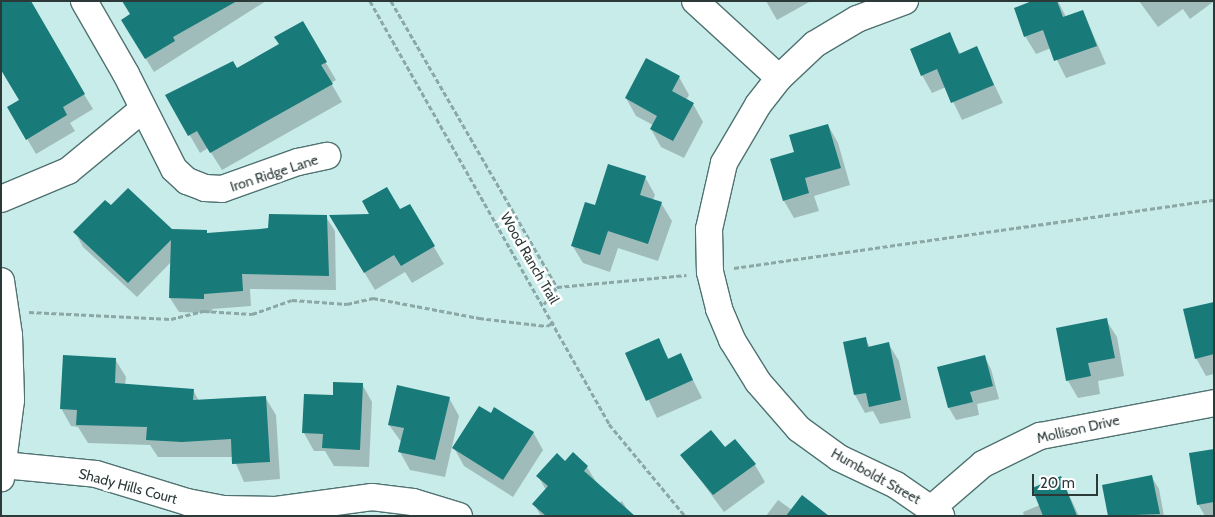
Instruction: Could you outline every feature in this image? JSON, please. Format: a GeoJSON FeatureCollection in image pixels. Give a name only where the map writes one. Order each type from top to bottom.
{"type":"FeatureCollection","features":[{"type":"Feature","properties":{"kind":"street","name":"Iron Ridge Lane"},"geometry":{"type":"LineString","coordinates":[[84,1],[174,170],[187,180],[205,188],[222,189],[243,184],[298,162],[327,156]]}},
{"type":"Feature","properties":{"kind":"street"},"geometry":{"type":"LineString","coordinates":[[695,1],[779,78]]}},
{"type":"Feature","properties":{"kind":"street","name":"Humboldt Street"},"geometry":{"type":"LineString","coordinates":[[905,1],[857,19],[824,39],[779,78],[740,133],[724,163],[709,229],[710,272],[719,309],[732,340],[758,382],[799,429],[839,458],[896,485],[937,512]]}},
{"type":"Feature","properties":{"kind":"street"},"geometry":{"type":"LineString","coordinates":[[1,199],[68,171],[143,109]]}},
{"type":"Feature","properties":{"kind":"street"},"geometry":{"type":"LineString","coordinates":[[1,281],[6,315],[10,400],[2,472]]}},
{"type":"Feature","properties":{"kind":"street","name":"Mollison Drive"},"geometry":{"type":"LineString","coordinates":[[937,512],[983,464],[1040,436],[1214,403]]}},
{"type":"Feature","properties":{"kind":"street","name":"Shady Hills Court"},"geometry":{"type":"LineString","coordinates":[[2,472],[96,474],[186,502],[223,509],[276,510],[372,498],[413,502],[459,516]]}},
{"type":"Feature","properties":{"kind":"path","name":"Wood Ranch Trail"},"geometry":{"type":"LineString","coordinates":[[370,1],[544,304],[609,424],[685,516]]}},
{"type":"Feature","properties":{"kind":"path"},"geometry":{"type":"LineString","coordinates":[[391,1],[557,287]]}},
{"type":"Feature","properties":{"kind":"path"},"geometry":{"type":"LineString","coordinates":[[544,304],[557,287],[710,272],[1214,200]]}},
{"type":"Feature","properties":{"kind":"path"},"geometry":{"type":"LineString","coordinates":[[6,315],[51,311],[171,319],[204,311],[252,314],[292,300],[347,304],[372,298],[479,318],[546,326],[554,322]]}},
{"type":"Feature","properties":{"kind":"building"},"geometry":{"type":"Polygon","coordinates":[[[1,1],[31,1],[85,94],[63,107],[67,115],[26,140],[7,107],[19,100],[1,70],[1,1]]]}},
{"type":"Feature","properties":{"kind":"building"},"geometry":{"type":"Polygon","coordinates":[[[122,1],[237,1],[173,37],[175,41],[145,59],[121,20],[130,14],[122,1]]]}},
{"type":"Feature","properties":{"kind":"building"},"geometry":{"type":"Polygon","coordinates":[[[1032,1],[1057,1],[1063,17],[1083,10],[1097,46],[1054,61],[1043,30],[1024,37],[1014,8],[1032,1]]]}},
{"type":"Feature","properties":{"kind":"building"},"geometry":{"type":"Polygon","coordinates":[[[303,21],[327,62],[321,65],[333,84],[210,153],[197,131],[188,136],[165,95],[233,61],[237,68],[279,44],[274,37],[303,21]]]}},
{"type":"Feature","properties":{"kind":"building"},"geometry":{"type":"Polygon","coordinates":[[[950,32],[959,54],[977,46],[994,85],[951,103],[937,69],[921,76],[910,49],[950,32]]]}},
{"type":"Feature","properties":{"kind":"building"},"geometry":{"type":"Polygon","coordinates":[[[646,58],[680,76],[672,91],[694,103],[673,141],[650,129],[657,116],[625,98],[646,58]]]}},
{"type":"Feature","properties":{"kind":"building"},"geometry":{"type":"Polygon","coordinates":[[[828,124],[841,168],[805,178],[809,193],[783,201],[770,159],[794,152],[789,135],[828,124]]]}},
{"type":"Feature","properties":{"kind":"building"},"geometry":{"type":"Polygon","coordinates":[[[608,164],[646,176],[640,195],[662,202],[648,244],[608,231],[600,255],[571,246],[585,202],[595,205],[608,164]]]}},
{"type":"Feature","properties":{"kind":"building"},"geometry":{"type":"Polygon","coordinates":[[[387,187],[400,209],[410,204],[435,246],[401,266],[394,255],[364,273],[329,215],[369,214],[362,201],[387,187]]]}},
{"type":"Feature","properties":{"kind":"building"},"geometry":{"type":"Polygon","coordinates":[[[128,188],[172,229],[207,230],[207,233],[260,229],[268,228],[269,214],[327,215],[329,276],[242,274],[243,291],[204,294],[204,299],[169,298],[171,240],[128,283],[73,232],[105,200],[111,205],[128,188]]]}},
{"type":"Feature","properties":{"kind":"building"},"geometry":{"type":"Polygon","coordinates":[[[1214,302],[1214,354],[1195,359],[1183,309],[1214,302]]]}},
{"type":"Feature","properties":{"kind":"building"},"geometry":{"type":"Polygon","coordinates":[[[1107,318],[1115,358],[1088,363],[1091,376],[1066,381],[1056,328],[1107,318]]]}},
{"type":"Feature","properties":{"kind":"building"},"geometry":{"type":"Polygon","coordinates":[[[866,337],[868,347],[889,342],[901,400],[869,407],[866,393],[854,395],[843,342],[866,337]]]}},
{"type":"Feature","properties":{"kind":"building"},"geometry":{"type":"Polygon","coordinates":[[[659,338],[668,359],[681,353],[693,380],[646,401],[625,353],[659,338]]]}},
{"type":"Feature","properties":{"kind":"building"},"geometry":{"type":"Polygon","coordinates":[[[63,355],[116,358],[115,383],[194,389],[193,400],[266,396],[270,462],[232,464],[231,439],[182,442],[146,440],[147,427],[76,425],[77,410],[60,409],[63,355]]]}},
{"type":"Feature","properties":{"kind":"building"},"geometry":{"type":"Polygon","coordinates":[[[985,355],[993,386],[970,392],[973,402],[948,408],[937,367],[985,355]]]}},
{"type":"Feature","properties":{"kind":"building"},"geometry":{"type":"Polygon","coordinates":[[[333,382],[363,383],[360,450],[322,448],[323,434],[302,433],[304,394],[333,395],[333,382]]]}},
{"type":"Feature","properties":{"kind":"building"},"geometry":{"type":"Polygon","coordinates":[[[397,385],[450,397],[435,460],[398,452],[404,428],[388,425],[397,385]]]}},
{"type":"Feature","properties":{"kind":"building"},"geometry":{"type":"Polygon","coordinates":[[[479,406],[491,413],[494,407],[534,432],[503,480],[452,448],[479,406]]]}},
{"type":"Feature","properties":{"kind":"building"},"geometry":{"type":"Polygon","coordinates":[[[711,430],[725,447],[735,439],[756,464],[713,495],[680,455],[711,430]]]}},
{"type":"Feature","properties":{"kind":"building"},"geometry":{"type":"Polygon","coordinates":[[[1214,449],[1214,502],[1197,505],[1189,453],[1214,449]]]}},
{"type":"Feature","properties":{"kind":"building"},"geometry":{"type":"Polygon","coordinates":[[[573,452],[588,466],[584,471],[635,516],[546,516],[532,504],[548,486],[536,476],[557,453],[565,461],[573,452]]]}},
{"type":"Feature","properties":{"kind":"building"},"geometry":{"type":"Polygon","coordinates":[[[1152,475],[1160,514],[1108,516],[1102,485],[1152,475]]]}},
{"type":"Feature","properties":{"kind":"building"},"geometry":{"type":"Polygon","coordinates":[[[1061,476],[1077,516],[1043,516],[1032,488],[1061,476]]]}},
{"type":"Feature","properties":{"kind":"building"},"geometry":{"type":"Polygon","coordinates":[[[802,495],[829,516],[786,516],[802,495]]]}}]}
